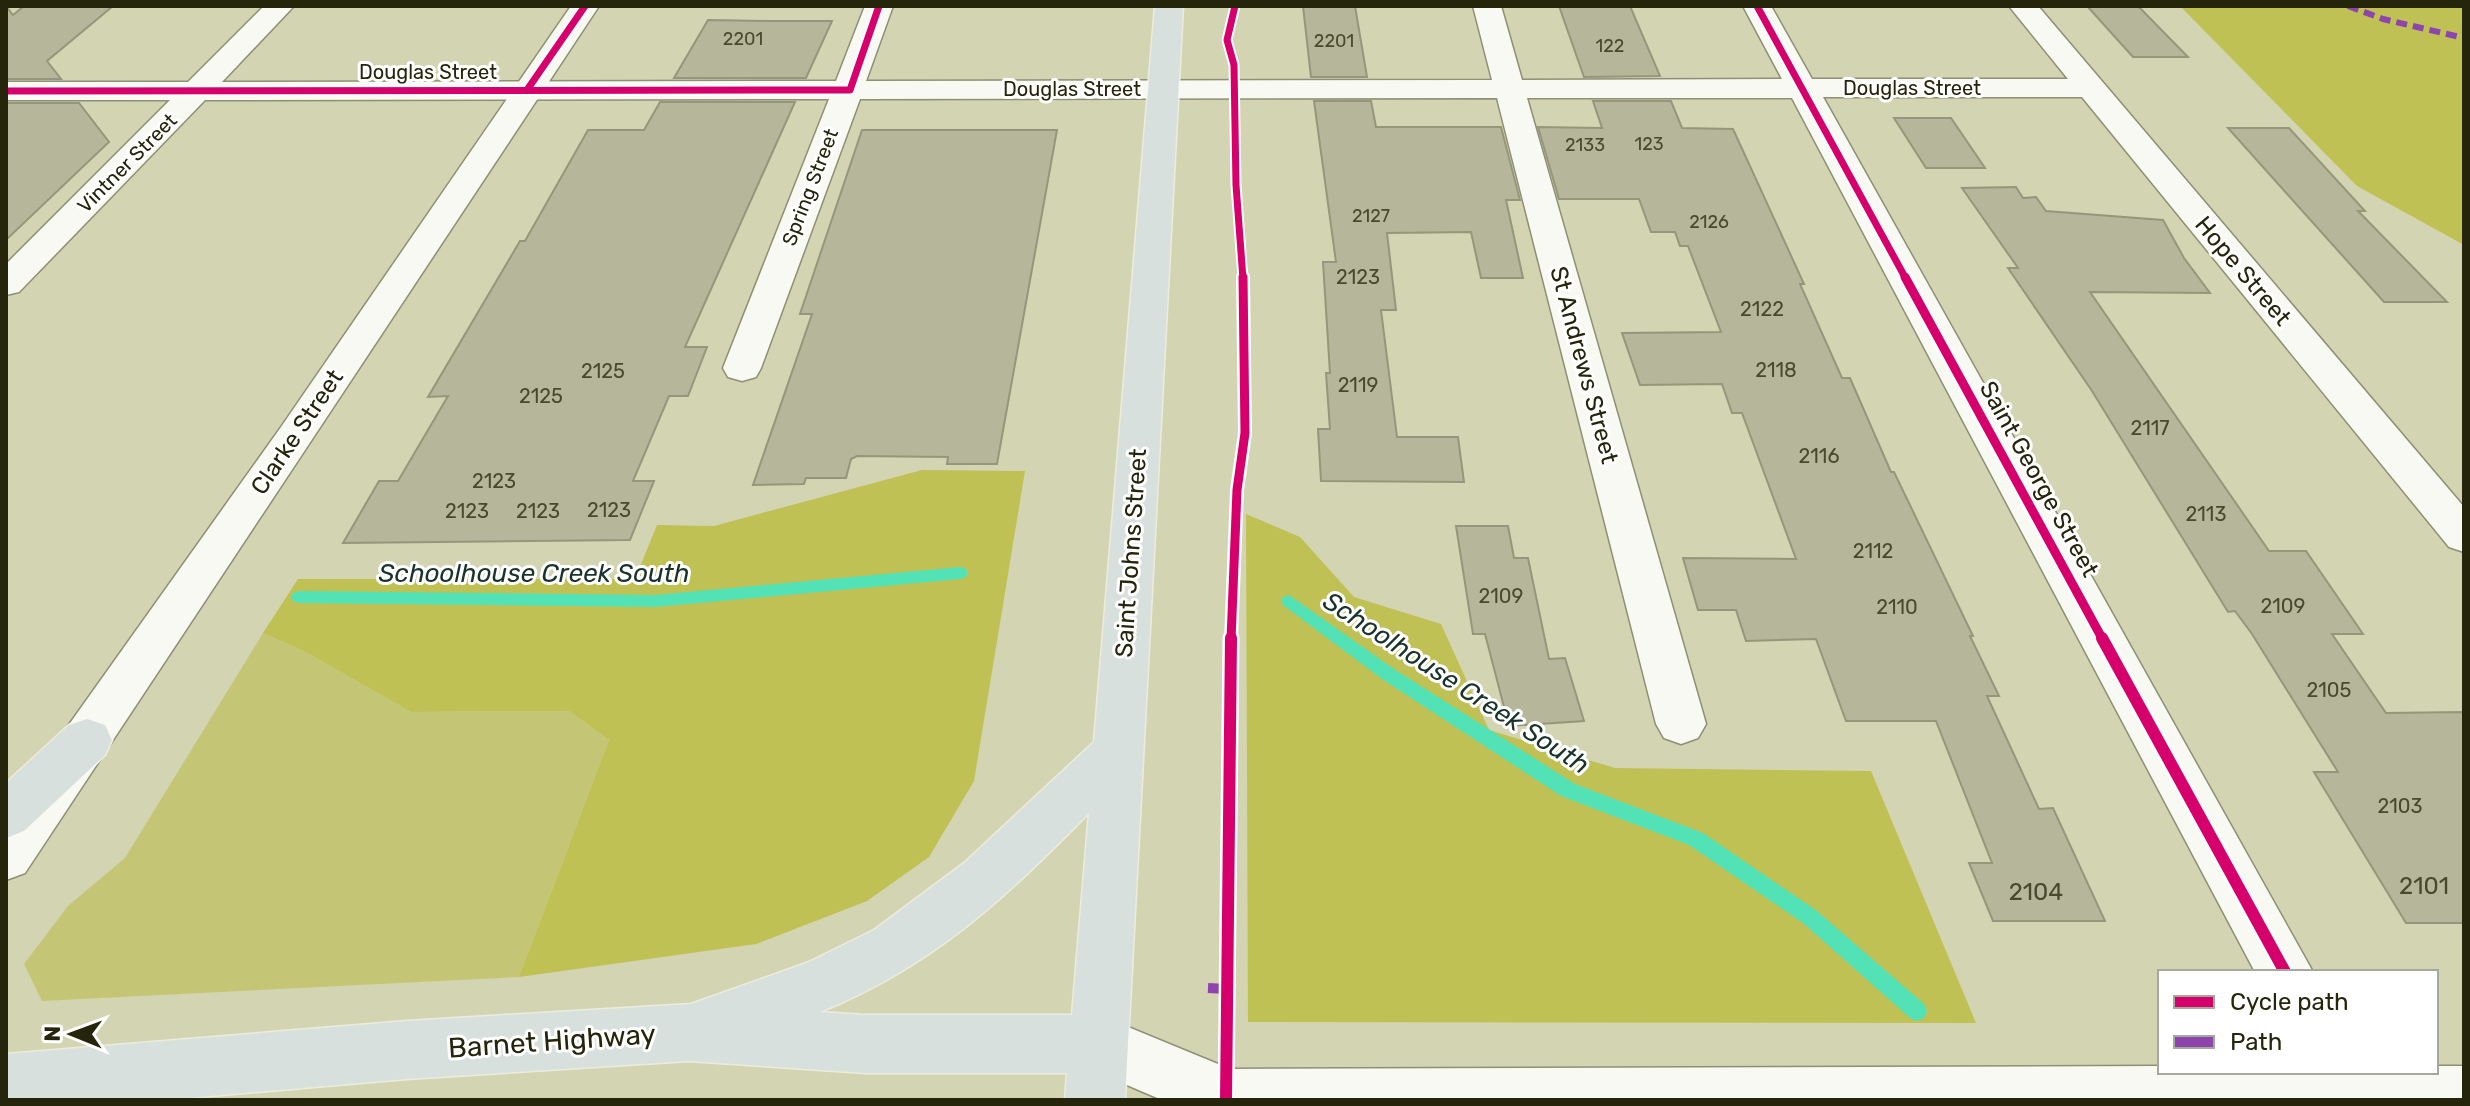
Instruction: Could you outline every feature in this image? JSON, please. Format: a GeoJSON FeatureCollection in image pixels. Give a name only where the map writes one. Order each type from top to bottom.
{"type":"FeatureCollection","features":[{"type":"Feature","properties":{"kind":"main road","name":"Saint Johns Street"},"geometry":{"type":"LineString","coordinates":[[1095,1100],[1169,6]]}},
{"type":"Feature","properties":{"kind":"main road"},"geometry":{"type":"LineString","coordinates":[[6,815],[87,740]]}},
{"type":"Feature","properties":{"kind":"main road"},"geometry":{"type":"LineString","coordinates":[[689,1032],[835,977],[892,949],[932,922],[982,879],[1118,751]]}},
{"type":"Feature","properties":{"kind":"main road","name":"Barnet Highway"},"geometry":{"type":"LineString","coordinates":[[6,1084],[407,1050],[689,1032],[865,1044],[1099,1044]]}},
{"type":"Feature","properties":{"kind":"street","name":"Vintner Street"},"geometry":{"type":"LineString","coordinates":[[6,284],[280,6]]}},
{"type":"Feature","properties":{"kind":"street","name":"Clarke Street"},"geometry":{"type":"LineString","coordinates":[[6,856],[585,6]]}},
{"type":"Feature","properties":{"kind":"street","name":"Spring Street"},"geometry":{"type":"LineString","coordinates":[[742,368],[796,222],[850,90],[879,6]]}},
{"type":"Feature","properties":{"kind":"street","name":"St Andrews Street"},"geometry":{"type":"LineString","coordinates":[[1487,6],[1681,724]]}},
{"type":"Feature","properties":{"kind":"street","name":"Saint George Street"},"geometry":{"type":"LineString","coordinates":[[1757,6],[2284,970]]}},
{"type":"Feature","properties":{"kind":"street","name":"Hope Street"},"geometry":{"type":"LineString","coordinates":[[2023,6],[2464,536]]}},
{"type":"Feature","properties":{"kind":"street","name":"Douglas Street"},"geometry":{"type":"LineString","coordinates":[[6,91],[2091,88]]}},
{"type":"Feature","properties":{"kind":"street"},"geometry":{"type":"LineString","coordinates":[[1099,1044],[1223,1099],[2346,1085],[2464,1096]]}},
{"type":"Feature","properties":{"kind":"shaded area"},"geometry":{"type":"Polygon","coordinates":[[[2180,6],[2464,6],[2464,245],[2357,186],[2180,6]]]}},
{"type":"Feature","properties":{"kind":"shaded area"},"geometry":{"type":"Polygon","coordinates":[[[922,470],[1025,471],[974,781],[929,857],[867,901],[756,944],[519,977],[609,740],[569,711],[411,712],[304,651],[263,633],[298,579],[635,579],[657,525],[714,526],[922,470]]]}},
{"type":"Feature","properties":{"kind":"shaded area"},"geometry":{"type":"Polygon","coordinates":[[[1246,514],[1300,537],[1354,597],[1441,624],[1489,730],[1615,768],[1871,771],[1976,1023],[1248,1022],[1246,514]]]}},
{"type":"Feature","properties":{"kind":"shaded area"},"geometry":{"type":"Polygon","coordinates":[[[263,633],[304,651],[411,712],[569,711],[609,740],[519,977],[42,1001],[24,964],[68,906],[125,858],[263,633]]]}},
{"type":"Feature","properties":{"kind":"building"},"geometry":{"type":"Polygon","coordinates":[[[6,6],[13,15],[24,6],[113,6],[47,61],[61,79],[6,79],[6,6]]]}},
{"type":"Feature","properties":{"kind":"building"},"geometry":{"type":"Polygon","coordinates":[[[1303,6],[1355,6],[1367,77],[1311,77],[1303,6]]]}},
{"type":"Feature","properties":{"kind":"building"},"geometry":{"type":"Polygon","coordinates":[[[1559,6],[1630,6],[1660,76],[1584,77],[1559,6]]]}},
{"type":"Feature","properties":{"kind":"building"},"geometry":{"type":"Polygon","coordinates":[[[2087,6],[2138,6],[2188,57],[2133,57],[2087,6]]]}},
{"type":"Feature","properties":{"kind":"building"},"geometry":{"type":"Polygon","coordinates":[[[708,20],[832,21],[806,78],[674,78],[708,20]]]}},
{"type":"Feature","properties":{"kind":"building"},"geometry":{"type":"Polygon","coordinates":[[[1314,101],[1371,101],[1376,127],[1501,127],[1520,200],[1506,200],[1523,278],[1481,278],[1471,232],[1387,233],[1396,310],[1381,310],[1397,437],[1458,437],[1464,482],[1321,481],[1318,429],[1330,429],[1323,262],[1336,262],[1314,101]]]}},
{"type":"Feature","properties":{"kind":"building"},"geometry":{"type":"Polygon","coordinates":[[[1593,101],[1671,101],[1682,128],[1733,129],[1804,284],[1800,284],[1842,378],[1850,378],[1891,472],[1894,472],[1973,636],[1970,636],[1999,696],[1987,696],[2039,809],[2053,808],[2105,921],[1993,921],[1969,863],[1992,863],[1936,721],[1846,721],[1816,639],[1746,641],[1736,610],[1698,610],[1683,558],[1796,559],[1742,413],[1732,413],[1722,384],[1640,385],[1622,333],[1721,332],[1688,246],[1680,246],[1675,232],[1651,232],[1639,199],[1559,199],[1538,127],[1602,128],[1593,101]]]}},
{"type":"Feature","properties":{"kind":"building"},"geometry":{"type":"Polygon","coordinates":[[[660,102],[795,102],[685,347],[707,347],[688,396],[669,396],[633,481],[654,481],[630,540],[343,543],[379,481],[398,481],[448,396],[428,397],[520,241],[525,241],[588,130],[644,130],[660,102]]]}},
{"type":"Feature","properties":{"kind":"building"},"geometry":{"type":"Polygon","coordinates":[[[6,103],[79,103],[109,142],[6,240],[6,103]]]}},
{"type":"Feature","properties":{"kind":"building"},"geometry":{"type":"Polygon","coordinates":[[[1894,118],[1951,118],[1985,168],[1926,168],[1894,118]]]}},
{"type":"Feature","properties":{"kind":"building"},"geometry":{"type":"Polygon","coordinates":[[[2228,128],[2289,128],[2365,211],[2358,211],[2447,302],[2384,302],[2228,128]]]}},
{"type":"Feature","properties":{"kind":"building"},"geometry":{"type":"Polygon","coordinates":[[[862,130],[1057,130],[997,464],[947,464],[948,457],[857,456],[851,459],[846,478],[806,478],[804,484],[753,485],[812,314],[800,314],[862,130]]]}},
{"type":"Feature","properties":{"kind":"building"},"geometry":{"type":"Polygon","coordinates":[[[2016,187],[2023,198],[2036,197],[2046,211],[2163,220],[2184,258],[2210,293],[2090,292],[2269,551],[2306,551],[2363,634],[2332,634],[2386,713],[2464,712],[2464,923],[2406,923],[2314,772],[2338,772],[2252,634],[2235,611],[2228,612],[2092,391],[2008,268],[2018,268],[1962,188],[2016,187]]]}},
{"type":"Feature","properties":{"kind":"building"},"geometry":{"type":"Polygon","coordinates":[[[1456,526],[1508,526],[1514,558],[1528,558],[1549,659],[1565,658],[1584,721],[1509,726],[1485,634],[1473,634],[1456,526]]]}},
{"type":"Feature","properties":{"kind":"waterway","name":"Schoolhouse Creek South"},"geometry":{"type":"LineString","coordinates":[[299,597],[655,601],[960,573]]}},
{"type":"Feature","properties":{"kind":"waterway","name":"Schoolhouse Creek South"},"geometry":{"type":"LineString","coordinates":[[1289,601],[1388,674],[1568,790],[1696,839],[1810,917],[1917,1011]]}},
{"type":"Feature","properties":{"kind":"marked path"},"geometry":{"type":"LineString","coordinates":[[2348,6],[2383,19],[2464,38]]}},
{"type":"Feature","properties":{"kind":"marked path"},"geometry":{"type":"LineString","coordinates":[[1208,988],[1229,989]]}},
{"type":"Feature","properties":{"kind":"cycle path"},"geometry":{"type":"LineString","coordinates":[[527,90],[585,6]]}},
{"type":"Feature","properties":{"kind":"cycle path"},"geometry":{"type":"LineString","coordinates":[[6,91],[850,90],[879,6]]}},
{"type":"Feature","properties":{"kind":"cycle path"},"geometry":{"type":"LineString","coordinates":[[1226,1100],[1231,645],[1237,490],[1245,433],[1245,307],[1236,185],[1234,65],[1227,40],[1235,6]]}},
{"type":"Feature","properties":{"kind":"cycle path"},"geometry":{"type":"LineString","coordinates":[[1757,6],[2284,970]]}}]}
